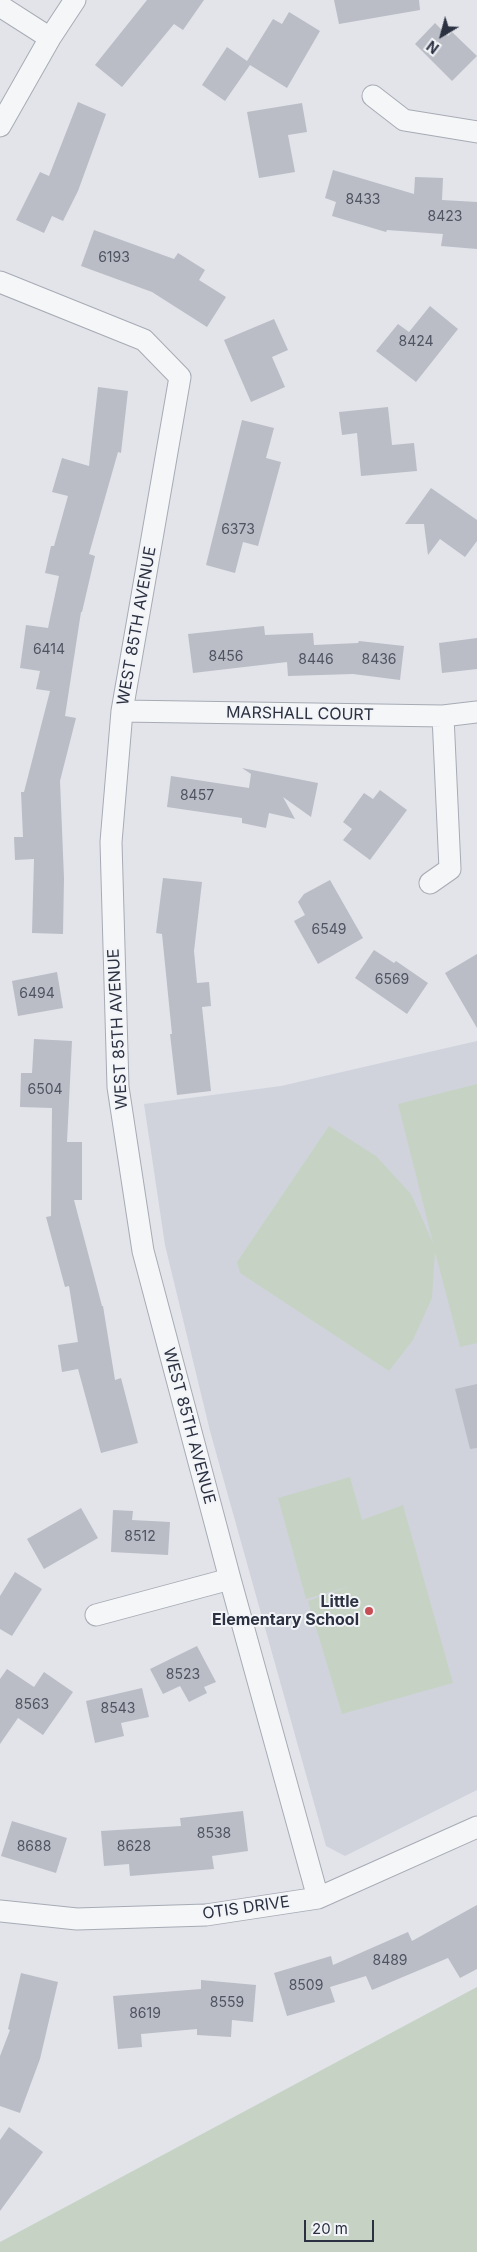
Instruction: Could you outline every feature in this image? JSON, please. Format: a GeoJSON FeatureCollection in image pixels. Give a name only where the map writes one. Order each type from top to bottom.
{"type":"FeatureCollection","features":[{"type":"Feature","properties":{"kind":"street"},"geometry":{"type":"LineString","coordinates":[[0,126],[50,38],[75,0]]}},
{"type":"Feature","properties":{"kind":"street"},"geometry":{"type":"LineString","coordinates":[[0,6],[50,38]]}},
{"type":"Feature","properties":{"kind":"street"},"geometry":{"type":"LineString","coordinates":[[373,96],[404,120],[477,132]]}},
{"type":"Feature","properties":{"kind":"street","name":"WEST 85TH AVENUE"},"geometry":{"type":"LineString","coordinates":[[0,282],[144,340],[180,377],[122,711],[111,842],[118,1087],[143,1251],[230,1579],[318,1898]]}},
{"type":"Feature","properties":{"kind":"street","name":"MARSHALL COURT"},"geometry":{"type":"LineString","coordinates":[[122,711],[443,716],[477,712]]}},
{"type":"Feature","properties":{"kind":"street"},"geometry":{"type":"LineString","coordinates":[[430,883],[450,869],[443,716]]}},
{"type":"Feature","properties":{"kind":"street"},"geometry":{"type":"LineString","coordinates":[[96,1615],[230,1579]]}},
{"type":"Feature","properties":{"kind":"street","name":"OTIS DRIVE"},"geometry":{"type":"LineString","coordinates":[[0,1911],[77,1919],[206,1915],[318,1898],[477,1827]]}},
{"type":"Feature","properties":{"kind":"shaded area","name":"Little Elementary School"},"geometry":{"type":"Polygon","coordinates":[[[477,1041],[477,1790],[345,1856],[326,1846],[210,1431],[165,1245],[144,1104],[281,1086],[477,1041]]]}},
{"type":"Feature","properties":{"kind":"green space"},"geometry":{"type":"Polygon","coordinates":[[[477,1084],[477,1343],[460,1347],[435,1252],[432,1298],[413,1340],[389,1371],[240,1273],[237,1262],[329,1126],[376,1156],[411,1194],[433,1243],[398,1104],[477,1084]]]}},
{"type":"Feature","properties":{"kind":"green space"},"geometry":{"type":"Polygon","coordinates":[[[350,1477],[362,1520],[403,1505],[453,1683],[342,1714],[308,1601],[351,1586],[306,1599],[278,1498],[350,1477]]]}},
{"type":"Feature","properties":{"kind":"green space"},"geometry":{"type":"Polygon","coordinates":[[[477,1987],[477,2252],[0,2252],[0,2242],[477,1987]]]}},
{"type":"Feature","properties":{"kind":"building"},"geometry":{"type":"Polygon","coordinates":[[[147,0],[204,0],[183,30],[174,24],[122,87],[95,65],[147,0]]]}},
{"type":"Feature","properties":{"kind":"building"},"geometry":{"type":"Polygon","coordinates":[[[334,0],[419,0],[420,10],[339,24],[334,0]]]}},
{"type":"Feature","properties":{"kind":"building"},"geometry":{"type":"Polygon","coordinates":[[[289,12],[320,31],[287,88],[250,65],[225,101],[202,85],[227,47],[247,61],[273,19],[282,24],[289,12]]]}},
{"type":"Feature","properties":{"kind":"building"},"geometry":{"type":"Polygon","coordinates":[[[435,23],[448,36],[452,32],[477,56],[452,81],[415,44],[435,23]]]}},
{"type":"Feature","properties":{"kind":"building"},"geometry":{"type":"Polygon","coordinates":[[[78,102],[106,114],[78,191],[63,221],[52,216],[44,233],[16,220],[40,172],[49,176],[78,102]]]}},
{"type":"Feature","properties":{"kind":"building"},"geometry":{"type":"Polygon","coordinates":[[[302,103],[307,132],[288,135],[295,172],[259,178],[247,112],[302,103]]]}},
{"type":"Feature","properties":{"kind":"building"},"geometry":{"type":"Polygon","coordinates":[[[333,170],[414,194],[415,177],[443,178],[442,200],[477,202],[477,249],[441,246],[443,234],[387,230],[386,232],[332,216],[336,202],[325,198],[333,170]]]}},
{"type":"Feature","properties":{"kind":"building"},"geometry":{"type":"Polygon","coordinates":[[[94,230],[174,259],[178,253],[205,270],[199,280],[226,297],[207,327],[152,292],[81,266],[94,230]]]}},
{"type":"Feature","properties":{"kind":"building"},"geometry":{"type":"Polygon","coordinates":[[[430,306],[458,329],[416,382],[376,351],[398,324],[409,332],[430,306]]]}},
{"type":"Feature","properties":{"kind":"building"},"geometry":{"type":"Polygon","coordinates":[[[274,319],[288,350],[272,357],[285,387],[251,402],[224,340],[274,319]]]}},
{"type":"Feature","properties":{"kind":"building"},"geometry":{"type":"Polygon","coordinates":[[[98,387],[128,391],[121,453],[118,452],[89,554],[95,556],[81,612],[65,716],[76,718],[60,781],[64,878],[63,934],[32,933],[34,859],[15,860],[14,837],[23,837],[21,792],[24,792],[50,691],[36,689],[40,671],[20,668],[26,625],[48,628],[59,576],[45,573],[51,546],[54,546],[68,496],[52,492],[62,458],[89,466],[98,387]]]}},
{"type":"Feature","properties":{"kind":"building"},"geometry":{"type":"Polygon","coordinates":[[[388,407],[392,445],[414,443],[417,471],[361,476],[357,433],[342,435],[339,412],[388,407]]]}},
{"type":"Feature","properties":{"kind":"building"},"geometry":{"type":"Polygon","coordinates":[[[242,420],[274,428],[266,458],[281,462],[258,546],[243,542],[235,573],[206,565],[242,420]]]}},
{"type":"Feature","properties":{"kind":"building"},"geometry":{"type":"Polygon","coordinates":[[[431,488],[477,520],[477,541],[465,557],[440,539],[428,555],[424,524],[405,524],[431,488]]]}},
{"type":"Feature","properties":{"kind":"building"},"geometry":{"type":"Polygon","coordinates":[[[264,626],[265,635],[313,633],[314,645],[358,643],[359,641],[404,646],[400,680],[353,674],[288,676],[287,662],[193,673],[188,634],[264,626]]]}},
{"type":"Feature","properties":{"kind":"building"},"geometry":{"type":"Polygon","coordinates":[[[477,638],[477,669],[442,673],[439,643],[477,638]]]}},
{"type":"Feature","properties":{"kind":"building"},"geometry":{"type":"Polygon","coordinates":[[[242,768],[318,783],[311,817],[283,797],[295,819],[269,813],[266,828],[242,823],[242,818],[167,807],[171,776],[249,788],[251,774],[242,768]]]}},
{"type":"Feature","properties":{"kind":"building"},"geometry":{"type":"Polygon","coordinates":[[[380,790],[407,810],[370,860],[343,840],[352,829],[343,822],[364,793],[373,799],[380,790]]]}},
{"type":"Feature","properties":{"kind":"building"},"geometry":{"type":"Polygon","coordinates":[[[163,878],[202,882],[194,951],[197,983],[209,982],[211,1006],[202,1007],[211,1091],[177,1095],[162,934],[156,933],[163,878]]]}},
{"type":"Feature","properties":{"kind":"building"},"geometry":{"type":"Polygon","coordinates":[[[330,880],[363,938],[318,964],[294,921],[305,915],[298,902],[304,894],[330,880]]]}},
{"type":"Feature","properties":{"kind":"building"},"geometry":{"type":"Polygon","coordinates":[[[374,950],[394,963],[396,961],[428,983],[407,1014],[355,978],[374,950]]]}},
{"type":"Feature","properties":{"kind":"building"},"geometry":{"type":"Polygon","coordinates":[[[477,954],[477,1028],[445,973],[477,954]]]}},
{"type":"Feature","properties":{"kind":"building"},"geometry":{"type":"Polygon","coordinates":[[[57,972],[63,1008],[18,1016],[12,981],[57,972]]]}},
{"type":"Feature","properties":{"kind":"building"},"geometry":{"type":"Polygon","coordinates":[[[34,1039],[72,1041],[67,1142],[82,1142],[82,1200],[74,1200],[103,1306],[115,1380],[121,1378],[138,1443],[101,1453],[78,1369],[62,1372],[58,1345],[78,1342],[69,1286],[65,1287],[46,1217],[51,1216],[52,1108],[20,1107],[21,1073],[32,1073],[34,1039]]]}},
{"type":"Feature","properties":{"kind":"building"},"geometry":{"type":"Polygon","coordinates":[[[477,1384],[477,1448],[470,1449],[455,1389],[477,1384]]]}},
{"type":"Feature","properties":{"kind":"building"},"geometry":{"type":"Polygon","coordinates":[[[81,1508],[98,1538],[44,1569],[27,1539],[81,1508]]]}},
{"type":"Feature","properties":{"kind":"building"},"geometry":{"type":"Polygon","coordinates":[[[113,1510],[133,1511],[132,1520],[170,1522],[168,1555],[111,1552],[113,1510]]]}},
{"type":"Feature","properties":{"kind":"building"},"geometry":{"type":"Polygon","coordinates":[[[15,1572],[42,1589],[12,1636],[0,1629],[0,1596],[15,1572]]]}},
{"type":"Feature","properties":{"kind":"building"},"geometry":{"type":"Polygon","coordinates":[[[197,1646],[216,1682],[204,1687],[207,1693],[189,1702],[180,1686],[163,1694],[150,1669],[197,1646]]]}},
{"type":"Feature","properties":{"kind":"building"},"geometry":{"type":"Polygon","coordinates":[[[7,1669],[34,1687],[44,1672],[73,1692],[43,1735],[18,1718],[0,1744],[0,1679],[7,1669]]]}},
{"type":"Feature","properties":{"kind":"building"},"geometry":{"type":"Polygon","coordinates":[[[142,1688],[149,1717],[121,1723],[124,1736],[95,1743],[86,1701],[142,1688]]]}},
{"type":"Feature","properties":{"kind":"building"},"geometry":{"type":"Polygon","coordinates":[[[243,1811],[248,1851],[212,1856],[214,1869],[130,1876],[129,1864],[104,1866],[101,1831],[181,1826],[180,1818],[243,1811]]]}},
{"type":"Feature","properties":{"kind":"building"},"geometry":{"type":"Polygon","coordinates":[[[12,1821],[67,1838],[56,1873],[1,1856],[12,1821]]]}},
{"type":"Feature","properties":{"kind":"building"},"geometry":{"type":"Polygon","coordinates":[[[477,1905],[477,1969],[460,1978],[448,1958],[372,1990],[366,1976],[330,1987],[335,2002],[287,2016],[274,1973],[331,1956],[333,1965],[408,1932],[412,1941],[477,1905]]]}},
{"type":"Feature","properties":{"kind":"building"},"geometry":{"type":"Polygon","coordinates":[[[21,1973],[58,1982],[40,2059],[20,2113],[0,2106],[0,2056],[10,2030],[8,2029],[21,1973]]]}},
{"type":"Feature","properties":{"kind":"building"},"geometry":{"type":"Polygon","coordinates":[[[201,1980],[256,1985],[253,2022],[232,2020],[231,2037],[197,2035],[197,2029],[141,2034],[142,2047],[118,2049],[113,1996],[201,1989],[201,1980]]]}},
{"type":"Feature","properties":{"kind":"building"},"geometry":{"type":"Polygon","coordinates":[[[9,2127],[43,2152],[0,2211],[0,2140],[9,2127]]]}},
{"type":"Feature","properties":{"kind":"place","name":"Little Elementary School"},"geometry":{"type":"Point","coordinates":[369,1611]}}]}
